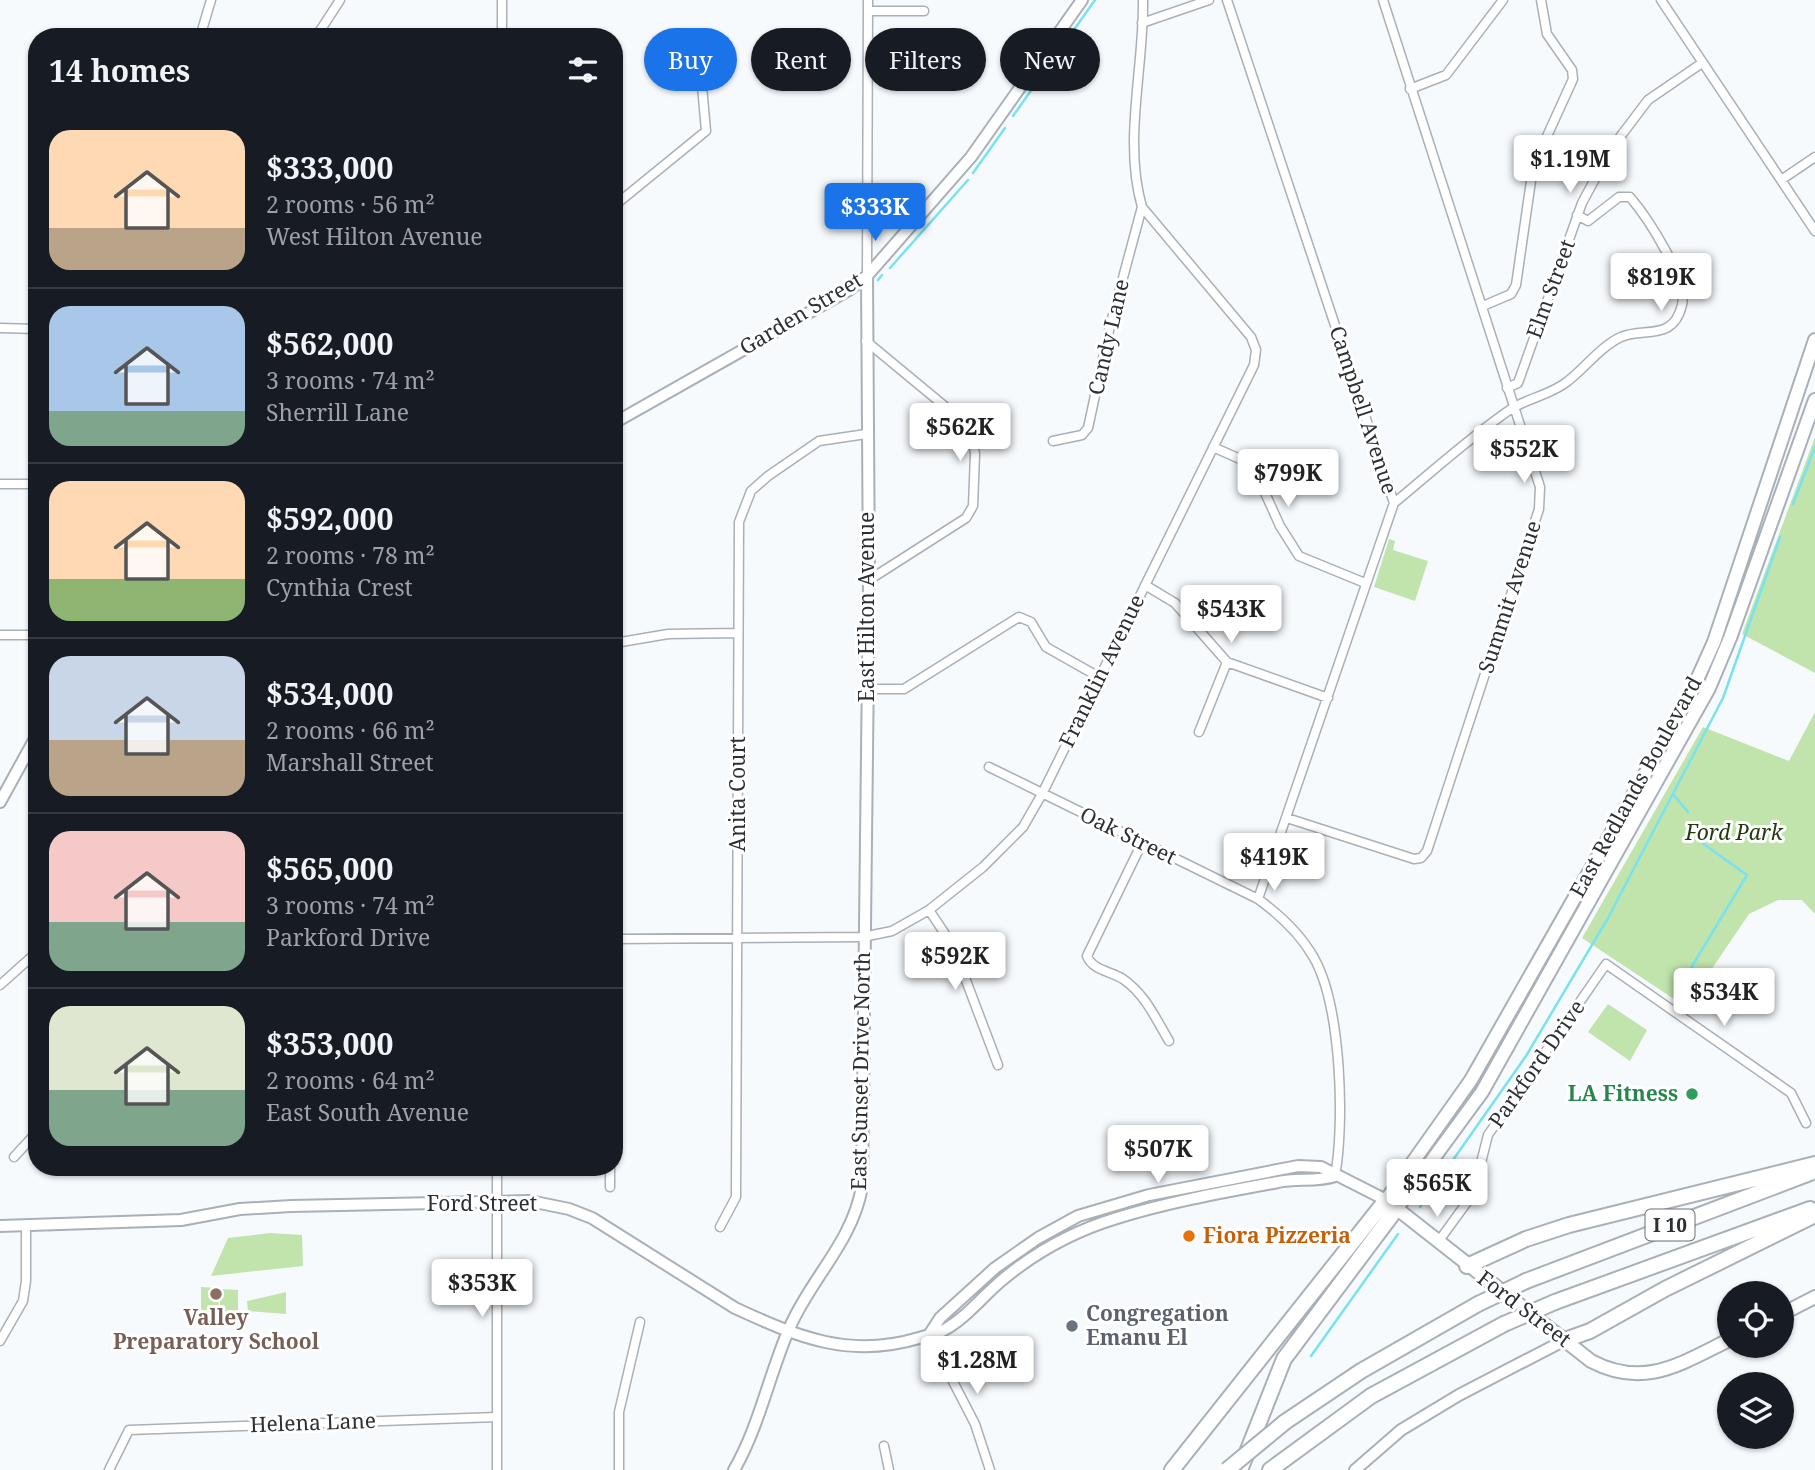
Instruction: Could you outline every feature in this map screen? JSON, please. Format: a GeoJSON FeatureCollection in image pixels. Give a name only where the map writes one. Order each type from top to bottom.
{"type":"FeatureCollection","features":[{"type":"Feature","properties":{"kind":"highway"},"geometry":{"type":"LineString","coordinates":[[1467,1266],[1525,1239],[1569,1225],[1815,1164]]}},
{"type":"Feature","properties":{"kind":"highway","name":"I 10"},"geometry":{"type":"LineString","coordinates":[[1227,1470],[1285,1422],[1362,1371],[1478,1304],[1526,1281],[1815,1171]]}},
{"type":"Feature","properties":{"kind":"highway"},"geometry":{"type":"LineString","coordinates":[[1172,1470],[1391,1204]]}},
{"type":"Feature","properties":{"kind":"highway"},"geometry":{"type":"LineString","coordinates":[[1240,1470],[1284,1359],[1391,1204]]}},
{"type":"Feature","properties":{"kind":"highway","name":"I 10"},"geometry":{"type":"LineString","coordinates":[[1270,1470],[1371,1396],[1504,1324],[1815,1207]]}},
{"type":"Feature","properties":{"kind":"highway"},"geometry":{"type":"LineString","coordinates":[[1565,1340],[1590,1331],[1665,1289],[1815,1215]]}},
{"type":"Feature","properties":{"kind":"main road","name":"East Redlands Boulevard"},"geometry":{"type":"LineString","coordinates":[[1391,1204],[1471,1080],[1691,693],[1714,642],[1815,340]]}},
{"type":"Feature","properties":{"kind":"main road","name":"East Redlands Boulevard"},"geometry":{"type":"LineString","coordinates":[[1391,1204],[1482,1091],[1709,688],[1730,638],[1815,400]]}},
{"type":"Feature","properties":{"kind":"main road","name":"Ford Street"},"geometry":{"type":"LineString","coordinates":[[1391,1204],[1467,1266],[1607,1369],[1643,1375],[1664,1371],[1717,1346]]}},
{"type":"Feature","properties":{"kind":"main road"},"geometry":{"type":"LineString","coordinates":[[1794,1308],[1815,1297]]}},
{"type":"Feature","properties":{"kind":"street"},"geometry":{"type":"LineString","coordinates":[[203,28],[211,0]]}},
{"type":"Feature","properties":{"kind":"street"},"geometry":{"type":"LineString","coordinates":[[322,28],[340,0]]}},
{"type":"Feature","properties":{"kind":"street"},"geometry":{"type":"LineString","coordinates":[[502,0],[502,28]]}},
{"type":"Feature","properties":{"kind":"street"},"geometry":{"type":"LineString","coordinates":[[866,276],[868,0]]}},
{"type":"Feature","properties":{"kind":"street","name":"Garden Street"},"geometry":{"type":"LineString","coordinates":[[623,418],[849,290],[866,276],[971,157],[1082,0]]}},
{"type":"Feature","properties":{"kind":"street","name":"Franklin Avenue"},"geometry":{"type":"LineString","coordinates":[[623,939],[863,937],[892,931],[929,910],[983,867],[1023,827],[1042,794],[1254,365],[1256,351],[1251,337],[1142,207],[1136,186],[1135,162],[1138,54],[1143,0]]}},
{"type":"Feature","properties":{"kind":"street"},"geometry":{"type":"LineString","coordinates":[[1142,23],[1209,0]]}},
{"type":"Feature","properties":{"kind":"street","name":"Campbell Avenue"},"geometry":{"type":"LineString","coordinates":[[1227,0],[1394,503],[1258,899]]}},
{"type":"Feature","properties":{"kind":"street","name":"Summit Avenue"},"geometry":{"type":"LineString","coordinates":[[1287,818],[1414,859],[1421,858],[1427,851],[1539,509],[1540,487],[1383,0]]}},
{"type":"Feature","properties":{"kind":"street"},"geometry":{"type":"LineString","coordinates":[[1410,89],[1446,75],[1503,0]]}},
{"type":"Feature","properties":{"kind":"street"},"geometry":{"type":"LineString","coordinates":[[1483,306],[1511,294],[1517,285],[1533,167],[1573,79],[1572,70],[1547,34],[1541,0]]}},
{"type":"Feature","properties":{"kind":"street"},"geometry":{"type":"LineString","coordinates":[[1661,0],[1815,231]]}},
{"type":"Feature","properties":{"kind":"street"},"geometry":{"type":"LineString","coordinates":[[868,11],[923,11]]}},
{"type":"Feature","properties":{"kind":"street","name":"Elm Street"},"geometry":{"type":"LineString","coordinates":[[1507,388],[1518,383],[1577,215],[1617,141],[1648,100],[1702,63]]}},
{"type":"Feature","properties":{"kind":"street"},"geometry":{"type":"LineString","coordinates":[[623,199],[706,131],[702,91]]}},
{"type":"Feature","properties":{"kind":"street"},"geometry":{"type":"LineString","coordinates":[[1781,180],[1815,157]]}},
{"type":"Feature","properties":{"kind":"street"},"geometry":{"type":"LineString","coordinates":[[1394,503],[1513,408],[1566,383],[1622,336],[1652,334],[1666,328],[1682,307],[1681,283],[1646,215],[1630,197],[1619,197],[1588,221],[1577,215]]}},
{"type":"Feature","properties":{"kind":"street","name":"Candy Lane"},"geometry":{"type":"LineString","coordinates":[[1053,441],[1082,435],[1088,428],[1110,326],[1142,207]]}},
{"type":"Feature","properties":{"kind":"street","name":"East Hilton Avenue"},"geometry":{"type":"LineString","coordinates":[[863,937],[869,580],[866,276]]}},
{"type":"Feature","properties":{"kind":"street"},"geometry":{"type":"LineString","coordinates":[[0,328],[28,328]]}},
{"type":"Feature","properties":{"kind":"street"},"geometry":{"type":"LineString","coordinates":[[866,341],[965,423],[973,441],[975,465],[974,506],[966,518],[869,580]]}},
{"type":"Feature","properties":{"kind":"street","name":"Anita Court"},"geometry":{"type":"LineString","coordinates":[[720,1227],[736,1196],[740,522],[751,491],[819,441],[866,434]]}},
{"type":"Feature","properties":{"kind":"street"},"geometry":{"type":"LineString","coordinates":[[1213,447],[1240,459],[1255,474],[1298,556],[1365,583]]}},
{"type":"Feature","properties":{"kind":"street"},"geometry":{"type":"LineString","coordinates":[[0,484],[28,484]]}},
{"type":"Feature","properties":{"kind":"street"},"geometry":{"type":"LineString","coordinates":[[1145,585],[1175,603],[1227,662],[1328,698]]}},
{"type":"Feature","properties":{"kind":"street"},"geometry":{"type":"LineString","coordinates":[[868,689],[904,689],[1019,617],[1027,617],[1046,647],[1099,677]]}},
{"type":"Feature","properties":{"kind":"street"},"geometry":{"type":"LineString","coordinates":[[623,642],[668,634],[738,633]]}},
{"type":"Feature","properties":{"kind":"street"},"geometry":{"type":"LineString","coordinates":[[0,635],[28,635]]}},
{"type":"Feature","properties":{"kind":"street"},"geometry":{"type":"LineString","coordinates":[[1199,732],[1227,662]]}},
{"type":"Feature","properties":{"kind":"street"},"geometry":{"type":"LineString","coordinates":[[0,802],[28,753]]}},
{"type":"Feature","properties":{"kind":"street","name":"Oak Street"},"geometry":{"type":"LineString","coordinates":[[989,767],[1258,899],[1295,931],[1314,957],[1325,982],[1331,1008],[1340,1121],[1335,1176]]}},
{"type":"Feature","properties":{"kind":"street"},"geometry":{"type":"LineString","coordinates":[[1142,843],[1087,956],[1095,967],[1122,978],[1141,994],[1169,1041]]}},
{"type":"Feature","properties":{"kind":"street"},"geometry":{"type":"LineString","coordinates":[[929,910],[953,946],[998,1065]]}},
{"type":"Feature","properties":{"kind":"street","name":"East Sunset Drive North"},"geometry":{"type":"LineString","coordinates":[[734,1470],[789,1330],[846,1236],[858,1205],[862,1187],[863,937]]}},
{"type":"Feature","properties":{"kind":"street"},"geometry":{"type":"LineString","coordinates":[[0,985],[28,961]]}},
{"type":"Feature","properties":{"kind":"street","name":"Parkford Drive"},"geometry":{"type":"LineString","coordinates":[[1438,1242],[1473,1194],[1488,1135],[1606,964],[1791,1093],[1806,1123]]}},
{"type":"Feature","properties":{"kind":"street"},"geometry":{"type":"LineString","coordinates":[[14,1157],[28,1142]]}},
{"type":"Feature","properties":{"kind":"street","name":"Ford Street"},"geometry":{"type":"LineString","coordinates":[[929,1335],[940,1318],[995,1268],[1038,1238],[1078,1216],[1112,1205],[1298,1166],[1321,1167],[1391,1204]]}},
{"type":"Feature","properties":{"kind":"street"},"geometry":{"type":"LineString","coordinates":[[497,1176],[497,1470]]}},
{"type":"Feature","properties":{"kind":"street"},"geometry":{"type":"LineString","coordinates":[[610,1176],[610,1187]]}},
{"type":"Feature","properties":{"kind":"street","name":"Ford Street"},"geometry":{"type":"LineString","coordinates":[[0,1226],[181,1220],[240,1209],[291,1206],[497,1201],[546,1203],[592,1218],[735,1308],[826,1344],[854,1348],[898,1344],[944,1330],[1001,1281],[1044,1250],[1084,1229],[1153,1209],[1278,1182],[1304,1178],[1325,1180],[1335,1176]]}},
{"type":"Feature","properties":{"kind":"street"},"geometry":{"type":"LineString","coordinates":[[1153,1209],[1158,1201],[1186,1195],[1193,1187]]}},
{"type":"Feature","properties":{"kind":"street"},"geometry":{"type":"LineString","coordinates":[[0,1341],[23,1301],[26,1281],[26,1225]]}},
{"type":"Feature","properties":{"kind":"street"},"geometry":{"type":"LineString","coordinates":[[619,1470],[619,1412],[640,1322]]}},
{"type":"Feature","properties":{"kind":"street"},"geometry":{"type":"LineString","coordinates":[[929,1335],[975,1424],[990,1470]]}},
{"type":"Feature","properties":{"kind":"street"},"geometry":{"type":"LineString","coordinates":[[1355,1470],[1401,1430],[1460,1395],[1565,1340]]}},
{"type":"Feature","properties":{"kind":"street","name":"Helena Lane"},"geometry":{"type":"LineString","coordinates":[[109,1470],[129,1430],[497,1417]]}},
{"type":"Feature","properties":{"kind":"street"},"geometry":{"type":"LineString","coordinates":[[884,1446],[889,1470]]}},
{"type":"Feature","properties":{"kind":"green space"},"geometry":{"type":"Polygon","coordinates":[[[1815,437],[1815,673],[1742,634],[1815,437]]]}},
{"type":"Feature","properties":{"kind":"green space"},"geometry":{"type":"Polygon","coordinates":[[[1389,539],[1395,541],[1393,550],[1428,561],[1415,601],[1374,587],[1389,539]]]}},
{"type":"Feature","properties":{"kind":"green space","name":"Ford Park"},"geometry":{"type":"Polygon","coordinates":[[[1815,712],[1815,914],[1802,900],[1778,900],[1749,914],[1686,1007],[1582,938],[1703,727],[1789,761],[1815,712]]]}},
{"type":"Feature","properties":{"kind":"green space"},"geometry":{"type":"Polygon","coordinates":[[[1608,1004],[1647,1030],[1630,1061],[1588,1032],[1608,1004]]]}},
{"type":"Feature","properties":{"kind":"green space"},"geometry":{"type":"Polygon","coordinates":[[[270,1233],[302,1235],[303,1266],[211,1276],[228,1238],[270,1233]]]}},
{"type":"Feature","properties":{"kind":"green space"},"geometry":{"type":"Polygon","coordinates":[[[201,1287],[219,1288],[218,1317],[201,1316],[201,1287]]]}},
{"type":"Feature","properties":{"kind":"green space"},"geometry":{"type":"Polygon","coordinates":[[[220,1289],[238,1290],[238,1321],[220,1321],[220,1289]]]}},
{"type":"Feature","properties":{"kind":"green space"},"geometry":{"type":"Polygon","coordinates":[[[286,1292],[286,1314],[248,1311],[247,1301],[286,1292]]]}},
{"type":"Feature","properties":{"kind":"waterway"},"geometry":{"type":"LineString","coordinates":[[1013,116],[1095,0]]}},
{"type":"Feature","properties":{"kind":"waterway"},"geometry":{"type":"LineString","coordinates":[[973,173],[1005,128]]}},
{"type":"Feature","properties":{"kind":"waterway"},"geometry":{"type":"LineString","coordinates":[[890,268],[968,180]]}},
{"type":"Feature","properties":{"kind":"waterway"},"geometry":{"type":"LineString","coordinates":[[878,280],[882,275]]}},
{"type":"Feature","properties":{"kind":"waterway"},"geometry":{"type":"LineString","coordinates":[[1793,504],[1815,447]]}},
{"type":"Feature","properties":{"kind":"waterway"},"geometry":{"type":"LineString","coordinates":[[1420,1207],[1526,1056],[1608,918],[1723,698],[1780,537]]}},
{"type":"Feature","properties":{"kind":"waterway"},"geometry":{"type":"LineString","coordinates":[[1673,794],[1688,812]]}},
{"type":"Feature","properties":{"kind":"waterway"},"geometry":{"type":"LineString","coordinates":[[1685,978],[1747,875],[1698,840],[1697,823]]}},
{"type":"Feature","properties":{"kind":"waterway"},"geometry":{"type":"LineString","coordinates":[[1311,1356],[1398,1234]]}},
{"type":"Feature","properties":{"kind":"place","name":"LA Fitness"},"geometry":{"type":"Point","coordinates":[1692,1094]}},
{"type":"Feature","properties":{"kind":"place","name":"Fiora Pizzeria"},"geometry":{"type":"Point","coordinates":[1189,1236]}},
{"type":"Feature","properties":{"kind":"place","name":"Valley Preparatory School"},"geometry":{"type":"Point","coordinates":[216,1294]}},
{"type":"Feature","properties":{"kind":"place","name":"Congregation Emanu El"},"geometry":{"type":"Point","coordinates":[1072,1326]}}]}
